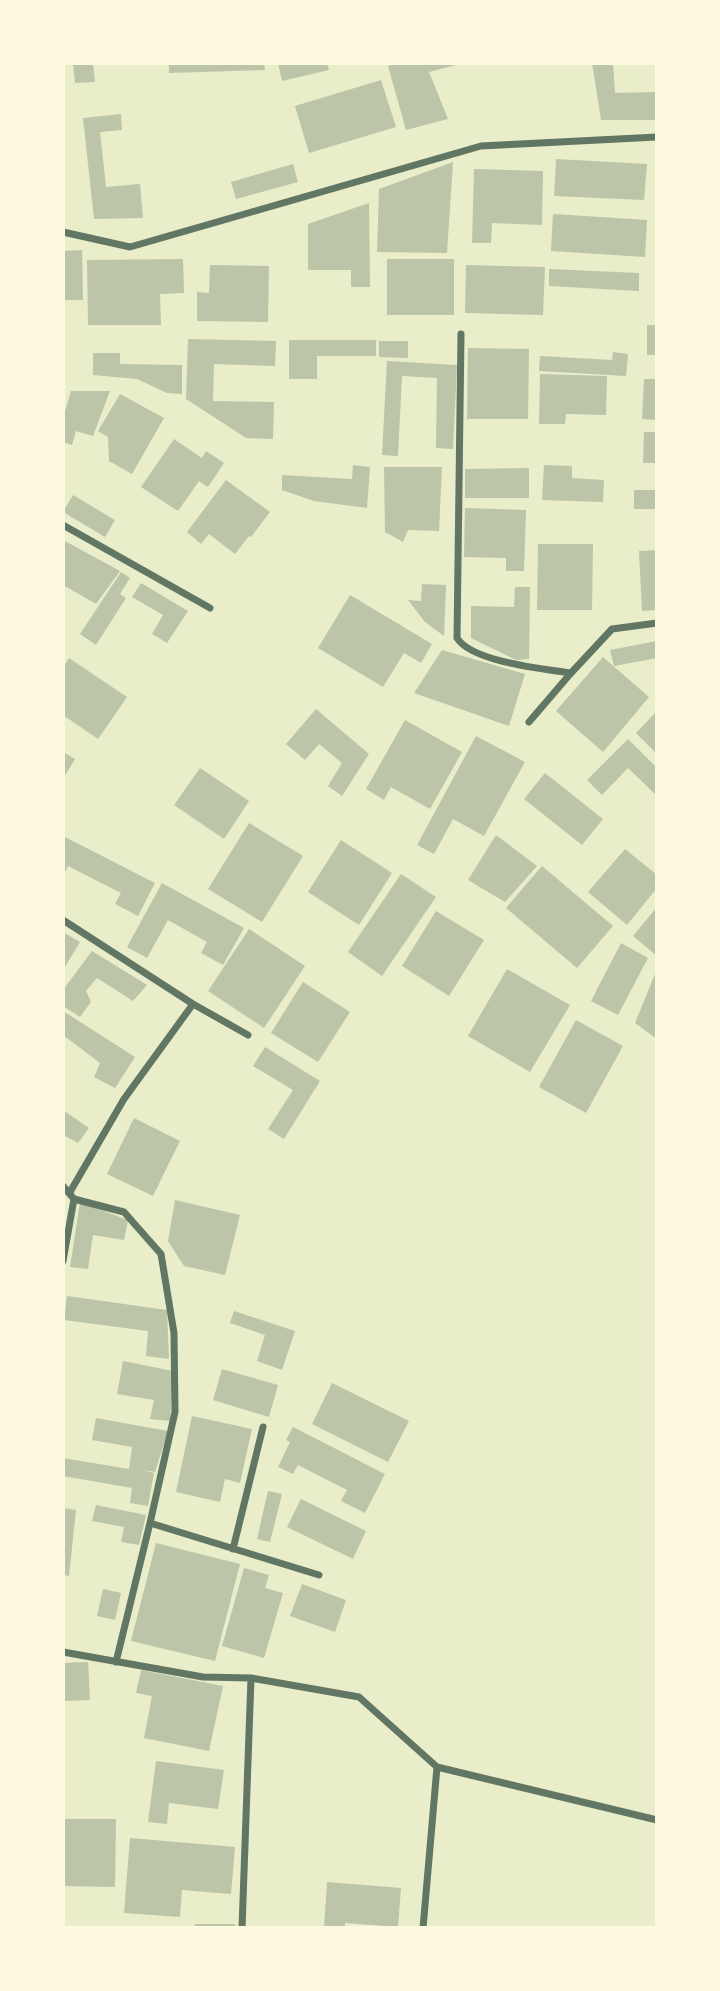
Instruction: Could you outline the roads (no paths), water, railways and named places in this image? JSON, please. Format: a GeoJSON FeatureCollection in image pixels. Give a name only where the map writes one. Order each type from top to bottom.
{"type":"FeatureCollection","features":[{"type":"Feature","properties":{"kind":"street"},"geometry":{"type":"LineString","coordinates":[[63,232],[130,247],[481,146],[657,136]]}},
{"type":"Feature","properties":{"kind":"street"},"geometry":{"type":"LineString","coordinates":[[461,334],[457,638],[462,646],[508,664],[571,673]]}},
{"type":"Feature","properties":{"kind":"street"},"geometry":{"type":"LineString","coordinates":[[63,525],[210,608]]}},
{"type":"Feature","properties":{"kind":"street"},"geometry":{"type":"LineString","coordinates":[[528,722],[612,629],[657,623]]}},
{"type":"Feature","properties":{"kind":"street"},"geometry":{"type":"LineString","coordinates":[[63,920],[193,1004],[248,1035]]}},
{"type":"Feature","properties":{"kind":"street"},"geometry":{"type":"LineString","coordinates":[[63,1261],[69,1192],[124,1099],[193,1004]]}},
{"type":"Feature","properties":{"kind":"street"},"geometry":{"type":"LineString","coordinates":[[69,1192],[124,1212],[161,1254],[174,1333],[175,1412],[116,1662]]}},
{"type":"Feature","properties":{"kind":"street"},"geometry":{"type":"LineString","coordinates":[[233,1549],[262,1427]]}},
{"type":"Feature","properties":{"kind":"street"},"geometry":{"type":"LineString","coordinates":[[150,1523],[318,1575]]}},
{"type":"Feature","properties":{"kind":"street"},"geometry":{"type":"LineString","coordinates":[[63,1652],[203,1677],[251,1678],[359,1697],[438,1767],[657,1819]]}},
{"type":"Feature","properties":{"kind":"street"},"geometry":{"type":"LineString","coordinates":[[243,1928],[251,1678]]}},
{"type":"Feature","properties":{"kind":"street"},"geometry":{"type":"LineString","coordinates":[[423,1928],[438,1767]]}}]}
